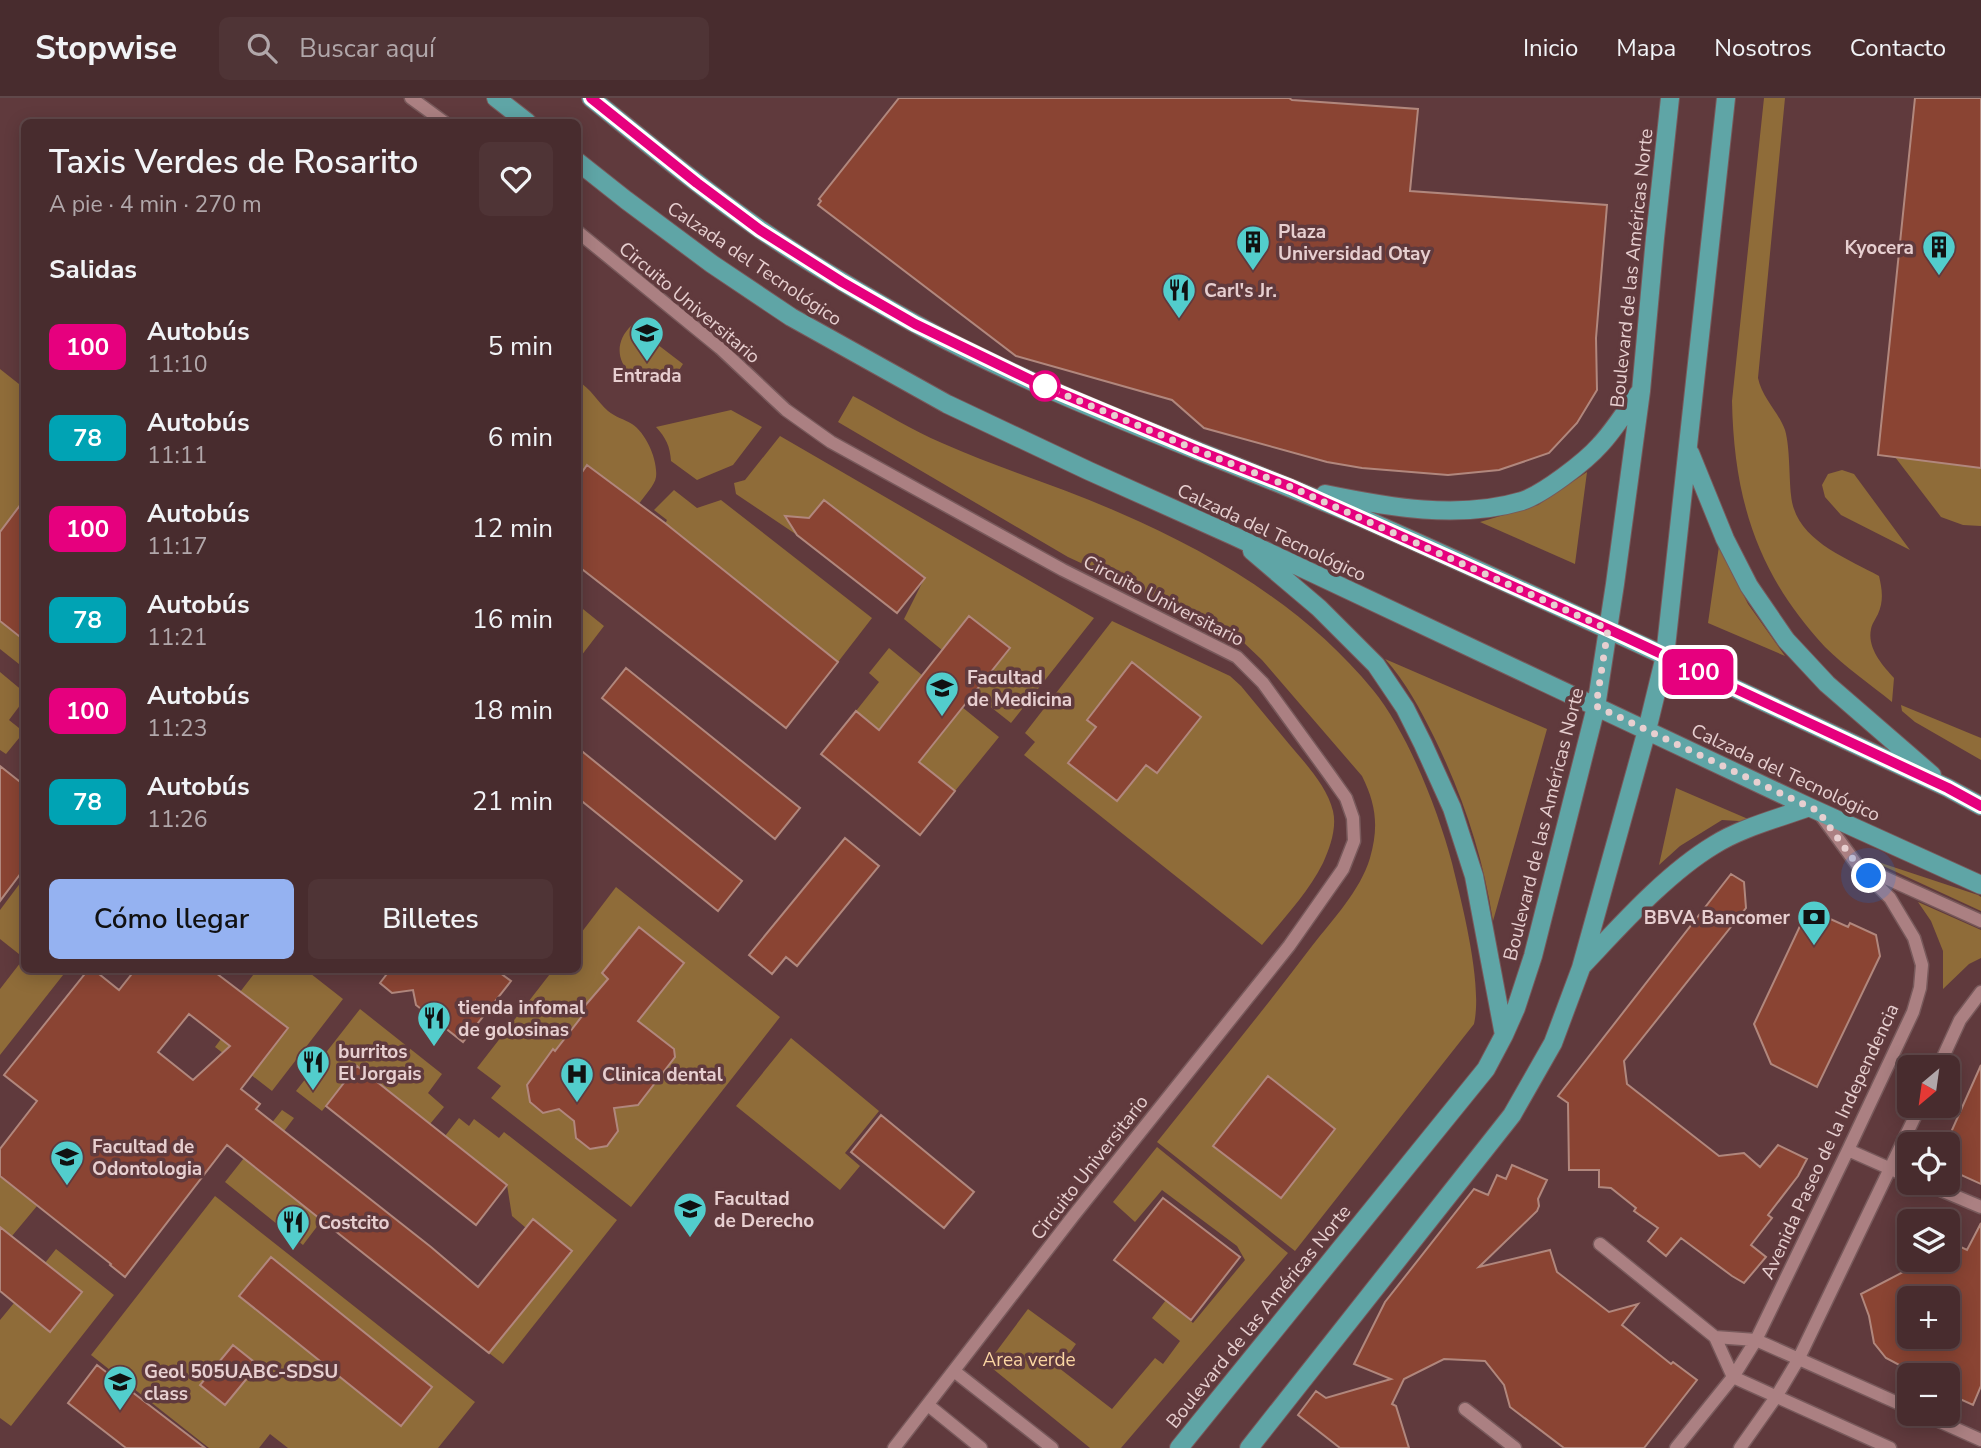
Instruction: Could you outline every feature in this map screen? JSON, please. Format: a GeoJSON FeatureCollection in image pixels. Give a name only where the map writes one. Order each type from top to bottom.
{"type":"FeatureCollection","features":[{"type":"Feature","properties":{"kind":"main road"},"geometry":{"type":"LineString","coordinates":[[496,98],[523,119]]}},
{"type":"Feature","properties":{"kind":"main road","name":"Calzada del Tecnológico"},"geometry":{"type":"LineString","coordinates":[[591,98],[760,230],[915,324],[1039,384],[1291,487],[1608,629],[1948,788],[1981,806]]}},
{"type":"Feature","properties":{"kind":"main road","name":"Boulevard de las Américas Norte"},"geometry":{"type":"LineString","coordinates":[[1179,1448],[1486,1069],[1516,1008],[1533,956],[1596,706],[1641,391],[1654,238],[1670,98]]}},
{"type":"Feature","properties":{"kind":"main road"},"geometry":{"type":"LineString","coordinates":[[1249,1448],[1512,1115],[1553,1043],[1581,968],[1665,656],[1726,98]]}},
{"type":"Feature","properties":{"kind":"main road","name":"Calzada del Tecnológico"},"geometry":{"type":"LineString","coordinates":[[581,164],[712,264],[810,328],[947,404],[1981,885]]}},
{"type":"Feature","properties":{"kind":"main road"},"geometry":{"type":"LineString","coordinates":[[1291,487],[1368,503],[1426,510],[1475,509],[1524,500],[1566,475],[1600,446],[1641,391]]}},
{"type":"Feature","properties":{"kind":"main road"},"geometry":{"type":"LineString","coordinates":[[1688,449],[1725,539],[1749,586],[1786,640],[1827,684],[1948,788]]}},
{"type":"Feature","properties":{"kind":"main road"},"geometry":{"type":"LineString","coordinates":[[1234,536],[1319,608],[1376,665],[1405,708],[1452,808],[1474,876],[1504,1035]]}},
{"type":"Feature","properties":{"kind":"main road"},"geometry":{"type":"LineString","coordinates":[[1581,968],[1639,907],[1713,845],[1762,823],[1813,809]]}},
{"type":"Feature","properties":{"kind":"street"},"geometry":{"type":"LineString","coordinates":[[411,98],[440,119]]}},
{"type":"Feature","properties":{"kind":"street","name":"Circuito Universitario"},"geometry":{"type":"LineString","coordinates":[[581,234],[720,348],[786,410],[831,442],[1063,570],[1237,657],[1263,683],[1346,798],[1353,818],[1354,841],[1343,869],[1289,946],[894,1448]]}},
{"type":"Feature","properties":{"kind":"street","name":"Avenida Paseo de la Independencia"},"geometry":{"type":"LineString","coordinates":[[1676,1448],[1733,1377],[1756,1340],[1913,1012],[1920,988],[1922,965],[1914,938],[1890,898],[1858,866],[1813,809]]}},
{"type":"Feature","properties":{"kind":"street"},"geometry":{"type":"LineString","coordinates":[[1858,866],[1981,921]]}},
{"type":"Feature","properties":{"kind":"street"},"geometry":{"type":"LineString","coordinates":[[1944,1055],[1960,1020],[1981,992]]}},
{"type":"Feature","properties":{"kind":"street"},"geometry":{"type":"LineString","coordinates":[[1740,1448],[1798,1360],[1914,1118]]}},
{"type":"Feature","properties":{"kind":"street"},"geometry":{"type":"LineString","coordinates":[[1848,1150],[1897,1171]]}},
{"type":"Feature","properties":{"kind":"street"},"geometry":{"type":"LineString","coordinates":[[1952,1195],[1981,1207]]}},
{"type":"Feature","properties":{"kind":"street"},"geometry":{"type":"LineString","coordinates":[[1600,1244],[1715,1337],[1733,1377],[1890,1448]]}},
{"type":"Feature","properties":{"kind":"street"},"geometry":{"type":"LineString","coordinates":[[1715,1337],[1756,1340],[1897,1403]]}},
{"type":"Feature","properties":{"kind":"street"},"geometry":{"type":"LineString","coordinates":[[954,1371],[1052,1448]]}},
{"type":"Feature","properties":{"kind":"street"},"geometry":{"type":"LineString","coordinates":[[928,1405],[981,1448]]}},
{"type":"Feature","properties":{"kind":"street"},"geometry":{"type":"LineString","coordinates":[[1465,1409],[1515,1448]]}},
{"type":"Feature","properties":{"kind":"street"},"geometry":{"type":"LineString","coordinates":[[1950,1426],[1981,1440]]}},
{"type":"Feature","properties":{"kind":"green space"},"geometry":{"type":"Polygon","coordinates":[[[1764,98],[1785,98],[1758,378],[1785,430],[1791,495],[1802,524],[1837,554],[1879,576],[1881,604],[1870,636],[1876,656],[1894,678],[1892,702],[1825,647],[1802,619],[1782,592],[1766,563],[1744,503],[1734,437],[1732,401],[1764,98]]]}},
{"type":"Feature","properties":{"kind":"green space"},"geometry":{"type":"Polygon","coordinates":[[[632,325],[683,364],[671,377],[658,383],[645,382],[633,376],[624,366],[620,353],[622,339],[632,325]]]}},
{"type":"Feature","properties":{"kind":"green space"},"geometry":{"type":"Polygon","coordinates":[[[0,369],[21,386],[21,666],[0,649],[0,369]]]}},
{"type":"Feature","properties":{"kind":"green space"},"geometry":{"type":"Polygon","coordinates":[[[581,383],[608,411],[632,424],[642,434],[650,447],[656,477],[639,504],[587,466],[581,474],[581,383]]]}},
{"type":"Feature","properties":{"kind":"green space"},"geometry":{"type":"Polygon","coordinates":[[[853,396],[942,443],[1155,529],[1257,586],[1319,634],[1347,661],[1386,708],[1410,750],[1439,820],[1461,900],[1474,966],[1474,1024],[1295,1251],[1157,1142],[1337,915],[1360,882],[1375,836],[1373,806],[1362,776],[1262,660],[1242,641],[1221,628],[1068,557],[838,422],[853,396]]]}},
{"type":"Feature","properties":{"kind":"green space"},"geometry":{"type":"Polygon","coordinates":[[[731,410],[762,427],[733,465],[697,480],[671,461],[667,442],[656,427],[731,410]]]}},
{"type":"Feature","properties":{"kind":"green space"},"geometry":{"type":"Polygon","coordinates":[[[780,436],[1094,618],[1011,723],[973,693],[1009,647],[969,616],[942,650],[904,619],[925,577],[824,500],[809,519],[794,524],[797,535],[736,494],[734,483],[745,480],[780,436]]]}},
{"type":"Feature","properties":{"kind":"green space"},"geometry":{"type":"Polygon","coordinates":[[[1895,457],[1981,468],[1981,526],[1963,525],[1941,517],[1895,457]]]}},
{"type":"Feature","properties":{"kind":"green space"},"geometry":{"type":"Polygon","coordinates":[[[1842,470],[1854,474],[1910,550],[1841,515],[1825,497],[1822,485],[1828,474],[1842,470]]]}},
{"type":"Feature","properties":{"kind":"green space"},"geometry":{"type":"Polygon","coordinates":[[[1587,472],[1575,564],[1480,522],[1538,505],[1587,472]]]}},
{"type":"Feature","properties":{"kind":"green space"},"geometry":{"type":"Polygon","coordinates":[[[674,490],[697,508],[721,500],[872,618],[838,662],[665,524],[667,520],[654,510],[674,490]]]}},
{"type":"Feature","properties":{"kind":"green space"},"geometry":{"type":"Polygon","coordinates":[[[1719,546],[1748,604],[1785,656],[1708,623],[1719,546]]]}},
{"type":"Feature","properties":{"kind":"green space"},"geometry":{"type":"Polygon","coordinates":[[[581,607],[604,626],[581,656],[581,607]]]}},
{"type":"Feature","properties":{"kind":"green space"},"geometry":{"type":"Polygon","coordinates":[[[1112,621],[1230,676],[1308,767],[1330,802],[1334,818],[1333,831],[1323,863],[1303,895],[1262,945],[1024,755],[1035,742],[1025,733],[1112,621]]]}},
{"type":"Feature","properties":{"kind":"green space"},"geometry":{"type":"Polygon","coordinates":[[[889,648],[922,675],[894,711],[962,707],[999,737],[955,791],[856,711],[879,682],[869,673],[889,648]]]}},
{"type":"Feature","properties":{"kind":"green space"},"geometry":{"type":"Polygon","coordinates":[[[1385,659],[1547,729],[1493,921],[1478,850],[1454,782],[1418,706],[1385,659]]]}},
{"type":"Feature","properties":{"kind":"green space"},"geometry":{"type":"Polygon","coordinates":[[[0,672],[21,690],[21,704],[9,720],[21,730],[21,736],[6,754],[0,750],[0,672]]]}},
{"type":"Feature","properties":{"kind":"green space"},"geometry":{"type":"Polygon","coordinates":[[[1901,705],[1981,738],[1981,760],[1915,722],[1902,711],[1901,705]]]}},
{"type":"Feature","properties":{"kind":"green space"},"geometry":{"type":"Polygon","coordinates":[[[1676,788],[1755,822],[1722,820],[1680,846],[1659,865],[1676,788]]]}},
{"type":"Feature","properties":{"kind":"green space"},"geometry":{"type":"Polygon","coordinates":[[[1866,858],[1978,895],[1981,897],[1981,911],[1866,858]]]}},
{"type":"Feature","properties":{"kind":"green space"},"geometry":{"type":"Polygon","coordinates":[[[21,882],[21,956],[0,939],[0,910],[21,882]]]}},
{"type":"Feature","properties":{"kind":"green space"},"geometry":{"type":"Polygon","coordinates":[[[616,887],[780,1017],[631,1207],[491,1098],[501,1086],[477,1068],[551,973],[581,973],[581,933],[616,887]]]}},
{"type":"Feature","properties":{"kind":"green space"},"geometry":{"type":"Polygon","coordinates":[[[1918,902],[1981,930],[1981,958],[1969,964],[1943,989],[1943,951],[1931,921],[1918,902]]]}},
{"type":"Feature","properties":{"kind":"green space"},"geometry":{"type":"Polygon","coordinates":[[[21,962],[21,973],[65,973],[0,1055],[0,989],[21,962]]]}},
{"type":"Feature","properties":{"kind":"green space"},"geometry":{"type":"Polygon","coordinates":[[[255,973],[310,973],[343,999],[272,1091],[215,1047],[221,1039],[258,1067],[288,1028],[240,992],[255,973]]]}},
{"type":"Feature","properties":{"kind":"green space"},"geometry":{"type":"Polygon","coordinates":[[[360,1009],[442,1074],[428,1093],[444,1107],[430,1124],[358,1067],[322,1111],[296,1091],[360,1009]]]}},
{"type":"Feature","properties":{"kind":"green space"},"geometry":{"type":"Polygon","coordinates":[[[791,1038],[879,1111],[845,1153],[860,1166],[840,1190],[736,1106],[791,1038]]]}},
{"type":"Feature","properties":{"kind":"green space"},"geometry":{"type":"Polygon","coordinates":[[[282,1110],[294,1118],[256,1168],[322,1220],[303,1245],[225,1182],[282,1110]]]}},
{"type":"Feature","properties":{"kind":"green space"},"geometry":{"type":"Polygon","coordinates":[[[459,1118],[469,1126],[474,1119],[499,1138],[504,1132],[617,1220],[503,1364],[489,1353],[572,1251],[533,1220],[526,1228],[512,1216],[507,1185],[445,1136],[459,1118]]]}},
{"type":"Feature","properties":{"kind":"green space","name":"Area verde"},"geometry":{"type":"Polygon","coordinates":[[[1157,1147],[1288,1253],[1121,1448],[1090,1448],[987,1364],[1028,1309],[1076,1344],[1059,1368],[1112,1409],[1155,1358],[1163,1364],[1180,1341],[1152,1318],[1166,1300],[1193,1323],[1245,1260],[1237,1246],[1162,1190],[1135,1222],[1113,1202],[1157,1147]]]}},
{"type":"Feature","properties":{"kind":"green space"},"geometry":{"type":"Polygon","coordinates":[[[0,1176],[37,1206],[12,1236],[0,1227],[0,1176]]]}},
{"type":"Feature","properties":{"kind":"green space"},"geometry":{"type":"Polygon","coordinates":[[[215,1196],[475,1402],[438,1448],[288,1448],[270,1434],[259,1448],[209,1448],[91,1355],[215,1196]]]}},
{"type":"Feature","properties":{"kind":"green space"},"geometry":{"type":"Polygon","coordinates":[[[56,1249],[114,1295],[11,1426],[0,1418],[0,1320],[14,1303],[50,1331],[45,1263],[56,1249]]]}},
{"type":"Feature","properties":{"kind":"building","name":"Plaza Universidad Otay"},"geometry":{"type":"Polygon","coordinates":[[[899,98],[1289,98],[1418,109],[1410,191],[1607,205],[1596,338],[1597,390],[1577,423],[1549,453],[1499,470],[1448,475],[1362,468],[1327,462],[1204,428],[1172,400],[1016,356],[818,205],[821,201],[819,199],[899,98]]]}},
{"type":"Feature","properties":{"kind":"building","name":"Kyocera"},"geometry":{"type":"Polygon","coordinates":[[[1915,98],[1981,98],[1981,468],[1878,455],[1915,98]]]}},
{"type":"Feature","properties":{"kind":"building"},"geometry":{"type":"Polygon","coordinates":[[[587,465],[665,523],[838,662],[786,728],[581,568],[581,474],[587,465]]]}},
{"type":"Feature","properties":{"kind":"building"},"geometry":{"type":"Polygon","coordinates":[[[824,500],[925,578],[897,613],[797,535],[785,516],[809,518],[824,500]]]}},
{"type":"Feature","properties":{"kind":"building"},"geometry":{"type":"Polygon","coordinates":[[[21,504],[21,638],[0,621],[0,532],[21,504]]]}},
{"type":"Feature","properties":{"kind":"building"},"geometry":{"type":"Polygon","coordinates":[[[969,616],[1010,648],[919,762],[955,791],[920,835],[821,754],[856,711],[879,730],[969,616]]]}},
{"type":"Feature","properties":{"kind":"building"},"geometry":{"type":"Polygon","coordinates":[[[1132,662],[1201,717],[1157,773],[1146,765],[1117,801],[1068,763],[1096,727],[1087,720],[1132,662]]]}},
{"type":"Feature","properties":{"kind":"building"},"geometry":{"type":"Polygon","coordinates":[[[626,668],[800,808],[775,839],[602,698],[626,668]]]}},
{"type":"Feature","properties":{"kind":"building"},"geometry":{"type":"Polygon","coordinates":[[[581,750],[742,881],[718,911],[581,800],[581,750]]]}},
{"type":"Feature","properties":{"kind":"building"},"geometry":{"type":"Polygon","coordinates":[[[0,766],[21,783],[21,873],[0,901],[0,766]]]}},
{"type":"Feature","properties":{"kind":"building"},"geometry":{"type":"Polygon","coordinates":[[[845,838],[879,866],[797,966],[786,957],[772,974],[749,955],[845,838]]]}},
{"type":"Feature","properties":{"kind":"building"},"geometry":{"type":"Polygon","coordinates":[[[1731,874],[1744,882],[1746,908],[1624,1061],[1627,1084],[1719,1156],[1744,1153],[1760,1167],[1778,1145],[1807,1159],[1798,1176],[1768,1215],[1772,1218],[1751,1245],[1766,1257],[1744,1283],[1681,1238],[1666,1256],[1648,1241],[1658,1228],[1634,1211],[1636,1208],[1611,1188],[1599,1187],[1599,1170],[1569,1170],[1568,1103],[1558,1096],[1731,874]]]}},
{"type":"Feature","properties":{"kind":"building"},"geometry":{"type":"Polygon","coordinates":[[[1808,909],[1848,927],[1850,923],[1876,935],[1880,956],[1817,1087],[1771,1064],[1754,1024],[1808,909]]]}},
{"type":"Feature","properties":{"kind":"building"},"geometry":{"type":"Polygon","coordinates":[[[639,927],[684,963],[638,1021],[674,1049],[675,1057],[638,1105],[614,1108],[618,1131],[607,1146],[590,1149],[576,1138],[574,1121],[559,1109],[543,1113],[530,1102],[527,1085],[553,1049],[555,1051],[586,1011],[583,1008],[608,979],[602,973],[639,927]]]}},
{"type":"Feature","properties":{"kind":"building"},"geometry":{"type":"Polygon","coordinates":[[[86,973],[98,973],[119,990],[133,973],[216,973],[288,1028],[241,1089],[260,1104],[256,1109],[478,1287],[533,1219],[572,1251],[489,1353],[227,1145],[125,1277],[0,1176],[0,1149],[37,1101],[4,1075],[86,973]],[[189,1014],[158,1052],[193,1080],[230,1046],[189,1014]]]}},
{"type":"Feature","properties":{"kind":"building"},"geometry":{"type":"Polygon","coordinates":[[[388,973],[500,973],[511,981],[463,1042],[416,1005],[413,990],[392,993],[380,983],[388,973]]]}},
{"type":"Feature","properties":{"kind":"building"},"geometry":{"type":"Polygon","coordinates":[[[1981,1065],[1981,1184],[1960,1174],[1960,1132],[1951,1132],[1957,1118],[1960,1118],[1960,1112],[1981,1065]]]}},
{"type":"Feature","properties":{"kind":"building"},"geometry":{"type":"Polygon","coordinates":[[[357,1066],[507,1185],[476,1225],[326,1106],[357,1066]]]}},
{"type":"Feature","properties":{"kind":"building"},"geometry":{"type":"Polygon","coordinates":[[[1268,1076],[1335,1129],[1281,1198],[1213,1146],[1268,1076]]]}},
{"type":"Feature","properties":{"kind":"building"},"geometry":{"type":"Polygon","coordinates":[[[881,1115],[974,1192],[944,1228],[851,1152],[881,1115]]]}},
{"type":"Feature","properties":{"kind":"building"},"geometry":{"type":"Polygon","coordinates":[[[1512,1165],[1547,1180],[1538,1199],[1539,1206],[1479,1267],[1550,1250],[1557,1272],[1609,1312],[1638,1304],[1622,1325],[1671,1364],[1673,1362],[1697,1380],[1644,1448],[1564,1448],[1510,1407],[1504,1385],[1485,1361],[1444,1359],[1404,1379],[1392,1404],[1396,1406],[1409,1448],[1340,1448],[1298,1415],[1316,1391],[1326,1398],[1391,1379],[1354,1364],[1385,1302],[1474,1189],[1488,1195],[1497,1175],[1506,1179],[1512,1165]]]}},
{"type":"Feature","properties":{"kind":"building"},"geometry":{"type":"Polygon","coordinates":[[[1163,1198],[1240,1257],[1191,1320],[1114,1260],[1163,1198]]]}},
{"type":"Feature","properties":{"kind":"building"},"geometry":{"type":"Polygon","coordinates":[[[1981,1223],[1981,1386],[1973,1405],[1960,1399],[1960,1363],[1897,1364],[1886,1358],[1874,1343],[1861,1294],[1903,1272],[1960,1272],[1960,1247],[1967,1250],[1981,1223]]]}},
{"type":"Feature","properties":{"kind":"building"},"geometry":{"type":"Polygon","coordinates":[[[0,1227],[82,1292],[50,1332],[0,1291],[0,1227]]]}},
{"type":"Feature","properties":{"kind":"building"},"geometry":{"type":"Polygon","coordinates":[[[271,1257],[432,1387],[401,1426],[239,1296],[271,1257]]]}},
{"type":"Feature","properties":{"kind":"building"},"geometry":{"type":"Polygon","coordinates":[[[233,1345],[258,1365],[225,1405],[200,1385],[233,1345]]]}},
{"type":"Feature","properties":{"kind":"building"},"geometry":{"type":"Polygon","coordinates":[[[97,1365],[205,1448],[126,1448],[68,1403],[97,1365]]]}},
{"type":"Feature","properties":{"kind":"bus line","name":"100"},"geometry":{"type":"LineString","coordinates":[[591,98],[760,230],[915,324],[1039,384],[1291,487],[1608,629],[1948,788],[1981,806]]}},
{"type":"Feature","properties":{"kind":"place","name":"Plaza Universidad Otay"},"geometry":{"type":"Point","coordinates":[1253,272]}},
{"type":"Feature","properties":{"kind":"place","name":"Kyocera"},"geometry":{"type":"Point","coordinates":[1939,277]}},
{"type":"Feature","properties":{"kind":"place","name":"Carl's Jr."},"geometry":{"type":"Point","coordinates":[1179,320]}},
{"type":"Feature","properties":{"kind":"place","name":"Entrada"},"geometry":{"type":"Point","coordinates":[647,363]}},
{"type":"Feature","properties":{"kind":"place","name":"Facultad de Medicina"},"geometry":{"type":"Point","coordinates":[942,718]}},
{"type":"Feature","properties":{"kind":"place","name":"BBVA Bancomer"},"geometry":{"type":"Point","coordinates":[1814,947]}},
{"type":"Feature","properties":{"kind":"place","name":"tienda infomal de golosinas"},"geometry":{"type":"Point","coordinates":[434,1048]}},
{"type":"Feature","properties":{"kind":"place","name":"burritos El Jorgais"},"geometry":{"type":"Point","coordinates":[313,1092]}},
{"type":"Feature","properties":{"kind":"place","name":"Clinica dental"},"geometry":{"type":"Point","coordinates":[577,1104]}},
{"type":"Feature","properties":{"kind":"place","name":"Facultad de Odontologia"},"geometry":{"type":"Point","coordinates":[67,1187]}},
{"type":"Feature","properties":{"kind":"place","name":"Facultad de Derecho"},"geometry":{"type":"Point","coordinates":[690,1239]}},
{"type":"Feature","properties":{"kind":"place","name":"Costcito"},"geometry":{"type":"Point","coordinates":[293,1252]}},
{"type":"Feature","properties":{"kind":"place","name":"Geol 505UABC-SDSU class"},"geometry":{"type":"Point","coordinates":[120,1412]}},
{"type":"Feature","properties":{"kind":"route"},"geometry":{"type":"LineString","coordinates":[[1045,386],[1039,384],[1291,487],[1608,629],[1596,706],[1818,811],[1858,866],[1869,876]]}}]}
